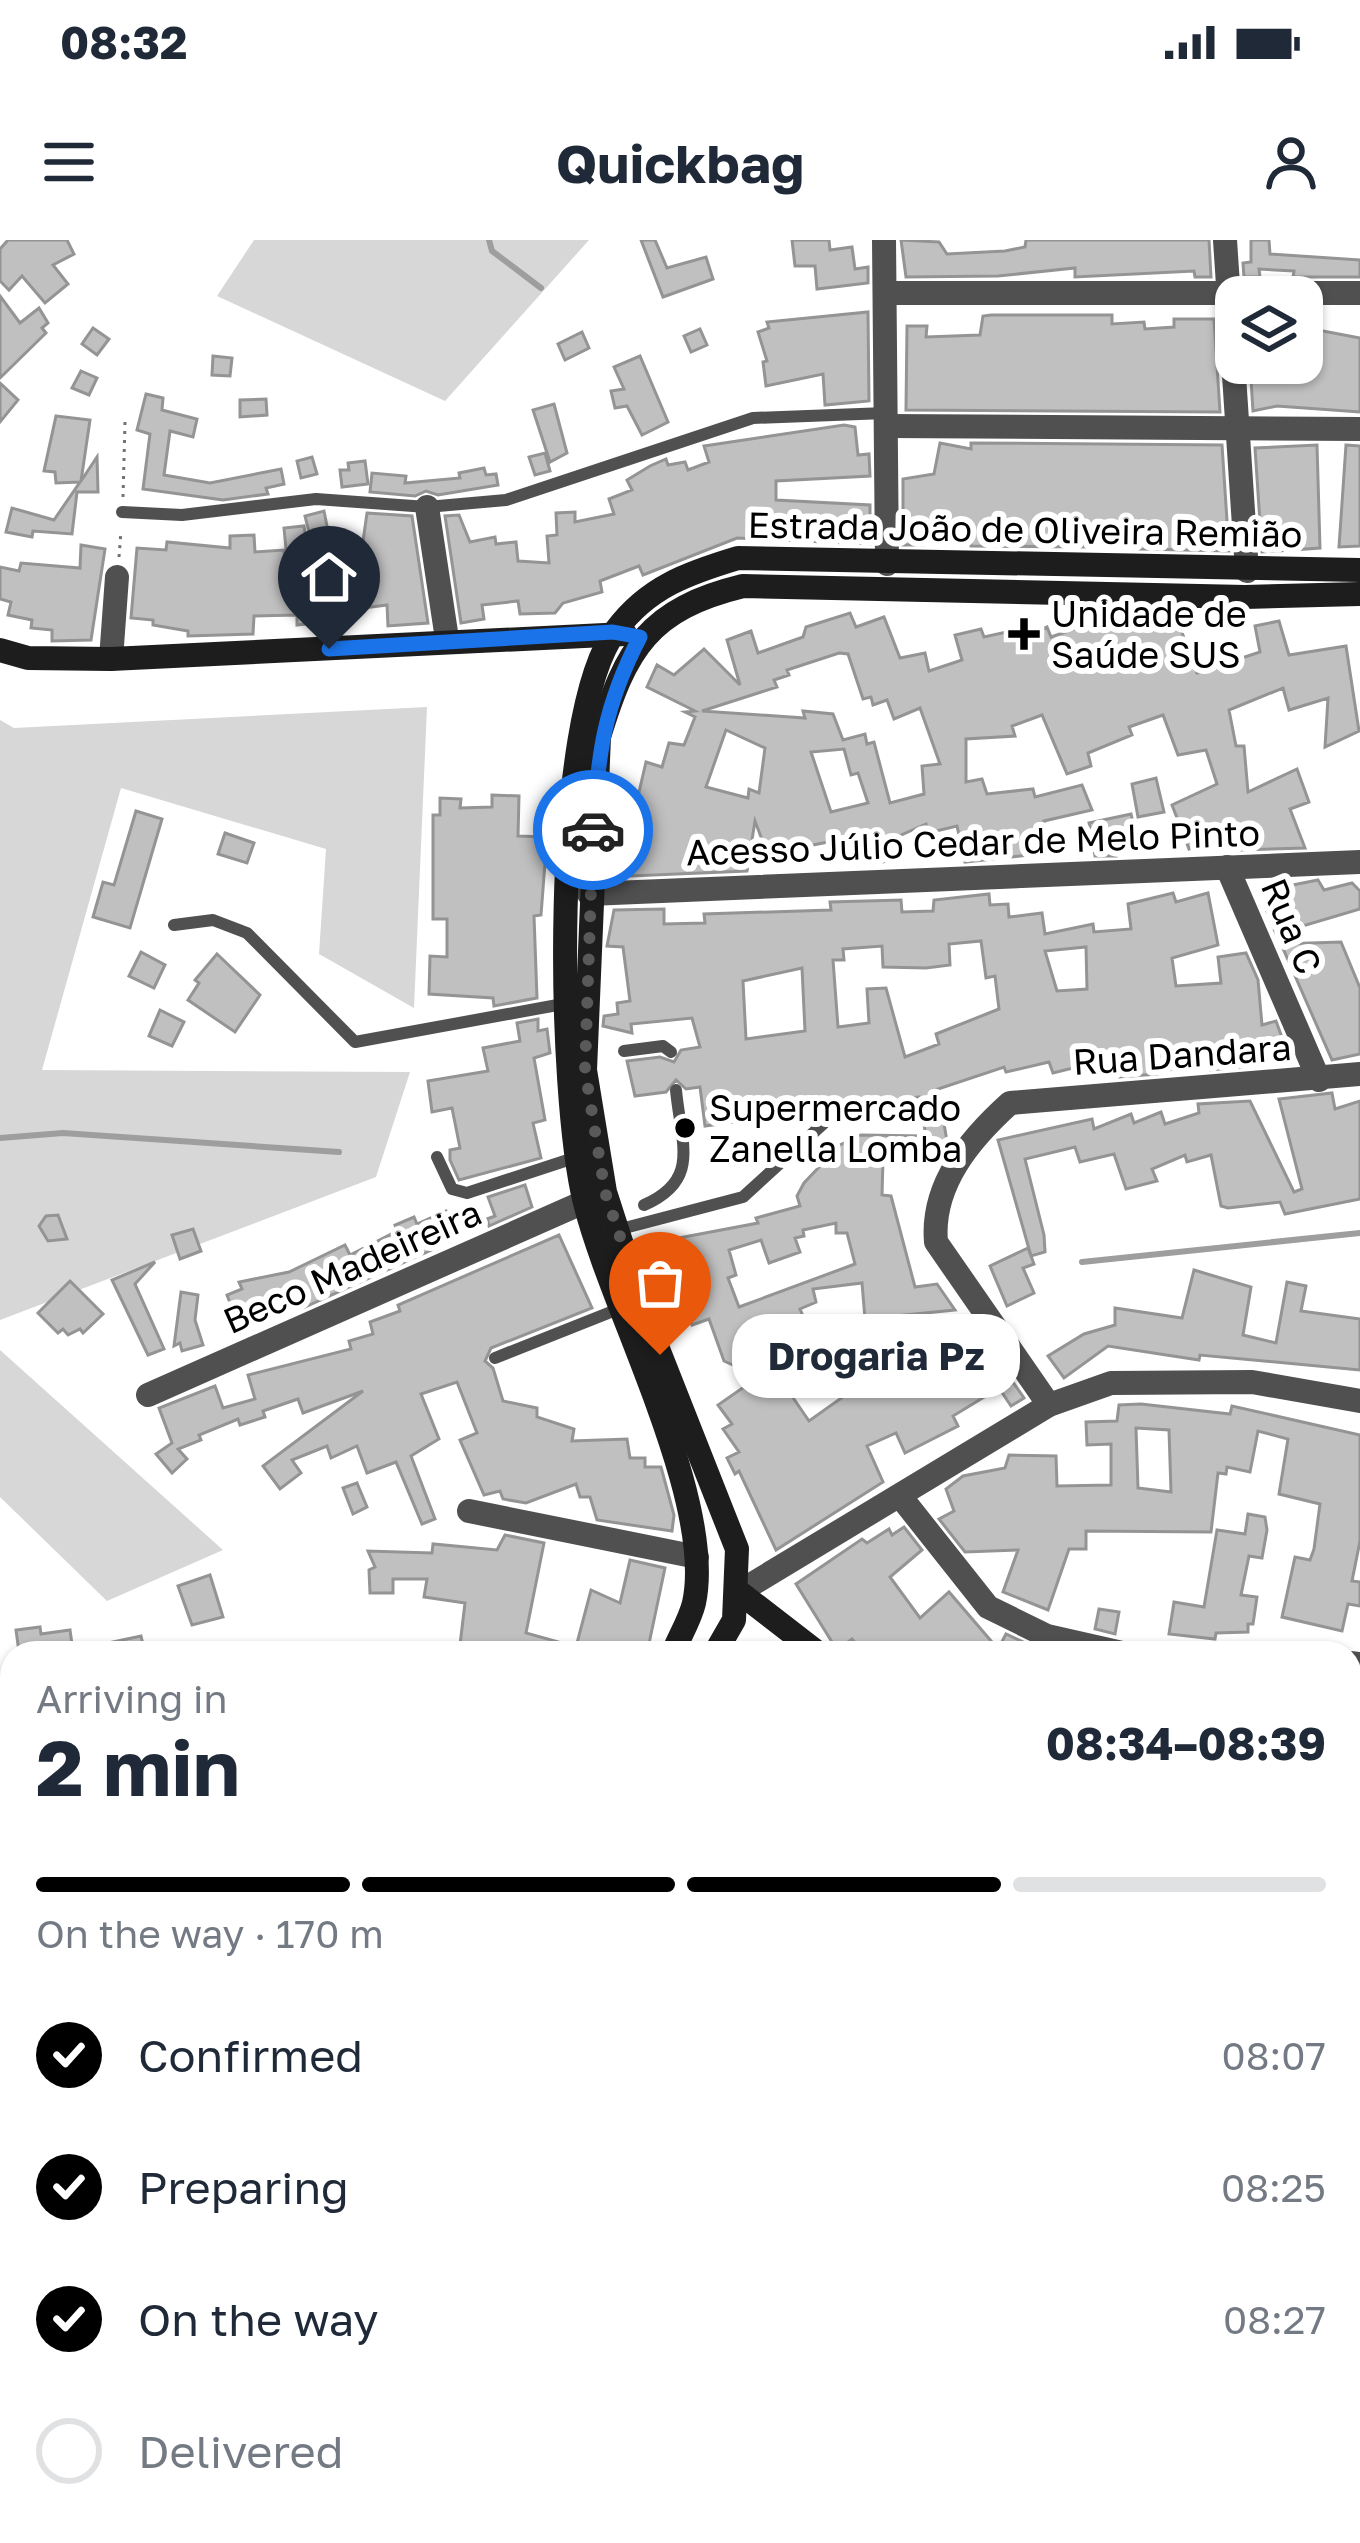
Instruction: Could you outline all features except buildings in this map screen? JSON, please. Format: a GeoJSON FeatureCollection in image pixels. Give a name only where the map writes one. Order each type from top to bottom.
{"type":"FeatureCollection","features":[{"type":"Feature","properties":{"kind":"main road","name":"Estrada João de Oliveira Remião"},"geometry":{"type":"LineString","coordinates":[[678,1641],[694,1604],[697,1557],[691,1510],[584,1202],[563,1004],[578,732],[597,664],[613,632],[646,596],[682,574],[738,557],[887,564],[1360,570]]}},
{"type":"Feature","properties":{"kind":"main road","name":"Estrada João de Oliveira Remião"},"geometry":{"type":"LineString","coordinates":[[722,1641],[734,1620],[739,1592],[737,1550],[645,1316],[617,1230],[605,1192],[585,1070],[599,737],[615,685],[640,637],[691,598],[743,586],[1360,594]]}},
{"type":"Feature","properties":{"kind":"main road"},"geometry":{"type":"LineString","coordinates":[[0,650],[28,658],[111,658],[250,655],[613,632],[640,637]]}},
{"type":"Feature","properties":{"kind":"main road"},"geometry":{"type":"LineString","coordinates":[[697,1557],[737,1550]]}},
{"type":"Feature","properties":{"kind":"main road"},"geometry":{"type":"LineString","coordinates":[[739,1592],[802,1641]]}},
{"type":"Feature","properties":{"kind":"main road"},"geometry":{"type":"LineString","coordinates":[[694,1604],[734,1620]]}},
{"type":"Feature","properties":{"kind":"street"},"geometry":{"type":"LineString","coordinates":[[884,240],[887,564]]}},
{"type":"Feature","properties":{"kind":"street"},"geometry":{"type":"LineString","coordinates":[[1225,240],[1225,276]]}},
{"type":"Feature","properties":{"kind":"street"},"geometry":{"type":"LineString","coordinates":[[887,293],[1215,293]]}},
{"type":"Feature","properties":{"kind":"street"},"geometry":{"type":"LineString","coordinates":[[1323,293],[1360,293]]}},
{"type":"Feature","properties":{"kind":"street"},"geometry":{"type":"LineString","coordinates":[[1232,384],[1246,571]]}},
{"type":"Feature","properties":{"kind":"street"},"geometry":{"type":"LineString","coordinates":[[888,419],[1236,430],[1360,429]]}},
{"type":"Feature","properties":{"kind":"street"},"geometry":{"type":"LineString","coordinates":[[427,507],[447,639]]}},
{"type":"Feature","properties":{"kind":"street"},"geometry":{"type":"LineString","coordinates":[[111,658],[117,577]]}},
{"type":"Feature","properties":{"kind":"street","name":"Acesso Júlio Cedar de Melo Pinto"},"geometry":{"type":"LineString","coordinates":[[589,894],[1360,862]]}},
{"type":"Feature","properties":{"kind":"street","name":"Rua C"},"geometry":{"type":"LineString","coordinates":[[1227,867],[1319,1080]]}},
{"type":"Feature","properties":{"kind":"street","name":"Rua Dandara"},"geometry":{"type":"LineString","coordinates":[[1049,1405],[936,1241],[934,1213],[973,1136],[1010,1103],[1360,1074]]}},
{"type":"Feature","properties":{"kind":"street","name":"Beco Madeireira"},"geometry":{"type":"LineString","coordinates":[[148,1395],[584,1202]]}},
{"type":"Feature","properties":{"kind":"street"},"geometry":{"type":"LineString","coordinates":[[739,1592],[1049,1405],[1111,1383],[1252,1382],[1360,1401]]}},
{"type":"Feature","properties":{"kind":"street"},"geometry":{"type":"LineString","coordinates":[[900,1496],[988,1607],[1047,1636],[1069,1641]]}},
{"type":"Feature","properties":{"kind":"street"},"geometry":{"type":"LineString","coordinates":[[469,1511],[697,1557]]}},
{"type":"Feature","properties":{"kind":"lane"},"geometry":{"type":"LineString","coordinates":[[122,512],[182,515],[316,499],[427,507],[506,500],[753,418],[888,419]]}},
{"type":"Feature","properties":{"kind":"lane"},"geometry":{"type":"LineString","coordinates":[[174,925],[213,920],[247,933],[355,1042],[563,1004]]}},
{"type":"Feature","properties":{"kind":"lane"},"geometry":{"type":"LineString","coordinates":[[624,1051],[663,1046],[671,1052]]}},
{"type":"Feature","properties":{"kind":"lane"},"geometry":{"type":"LineString","coordinates":[[617,1230],[673,1193],[683,1173],[676,1090]]}},
{"type":"Feature","properties":{"kind":"lane"},"geometry":{"type":"LineString","coordinates":[[646,1212],[743,1197],[824,1123]]}},
{"type":"Feature","properties":{"kind":"lane"},"geometry":{"type":"LineString","coordinates":[[436,1157],[452,1189],[467,1193],[578,1156]]}},
{"type":"Feature","properties":{"kind":"lane"},"geometry":{"type":"LineString","coordinates":[[495,1358],[621,1308]]}},
{"type":"Feature","properties":{"kind":"shaded area"},"geometry":{"type":"Polygon","coordinates":[[[254,240],[589,240],[445,401],[217,296],[254,240]]]}},
{"type":"Feature","properties":{"kind":"shaded area"},"geometry":{"type":"Polygon","coordinates":[[[427,707],[414,1008],[319,954],[326,849],[121,788],[42,1070],[410,1072],[376,1177],[0,1320],[0,720],[14,728],[427,707]]]}},
{"type":"Feature","properties":{"kind":"shaded area"},"geometry":{"type":"Polygon","coordinates":[[[0,1350],[223,1550],[107,1601],[0,1497],[0,1350]]]}},
{"type":"Feature","properties":{"kind":"waterway"},"geometry":{"type":"LineString","coordinates":[[489,240],[492,251],[541,288]]}},
{"type":"Feature","properties":{"kind":"waterway"},"geometry":{"type":"LineString","coordinates":[[0,1138],[63,1133],[339,1152]]}},
{"type":"Feature","properties":{"kind":"waterway"},"geometry":{"type":"LineString","coordinates":[[1082,1262],[1360,1233]]}},
{"type":"Feature","properties":{"kind":"way so far"},"geometry":{"type":"LineString","coordinates":[[593,830],[585,1070],[605,1192],[660,1355]]}},
{"type":"Feature","properties":{"kind":"place","name":"Unidade de Saúde SUS"},"geometry":{"type":"Point","coordinates":[1024,634]}},
{"type":"Feature","properties":{"kind":"place","name":"Supermercado Zanella Lomba"},"geometry":{"type":"Point","coordinates":[685,1128]}},
{"type":"Feature","properties":{"kind":"place","name":"Drogaria Pz"},"geometry":{"type":"Point","coordinates":[660,1355]}},
{"type":"Feature","properties":{"kind":"route"},"geometry":{"type":"LineString","coordinates":[[329,649],[613,632],[640,637],[615,685],[599,737],[593,830]]}}]}
